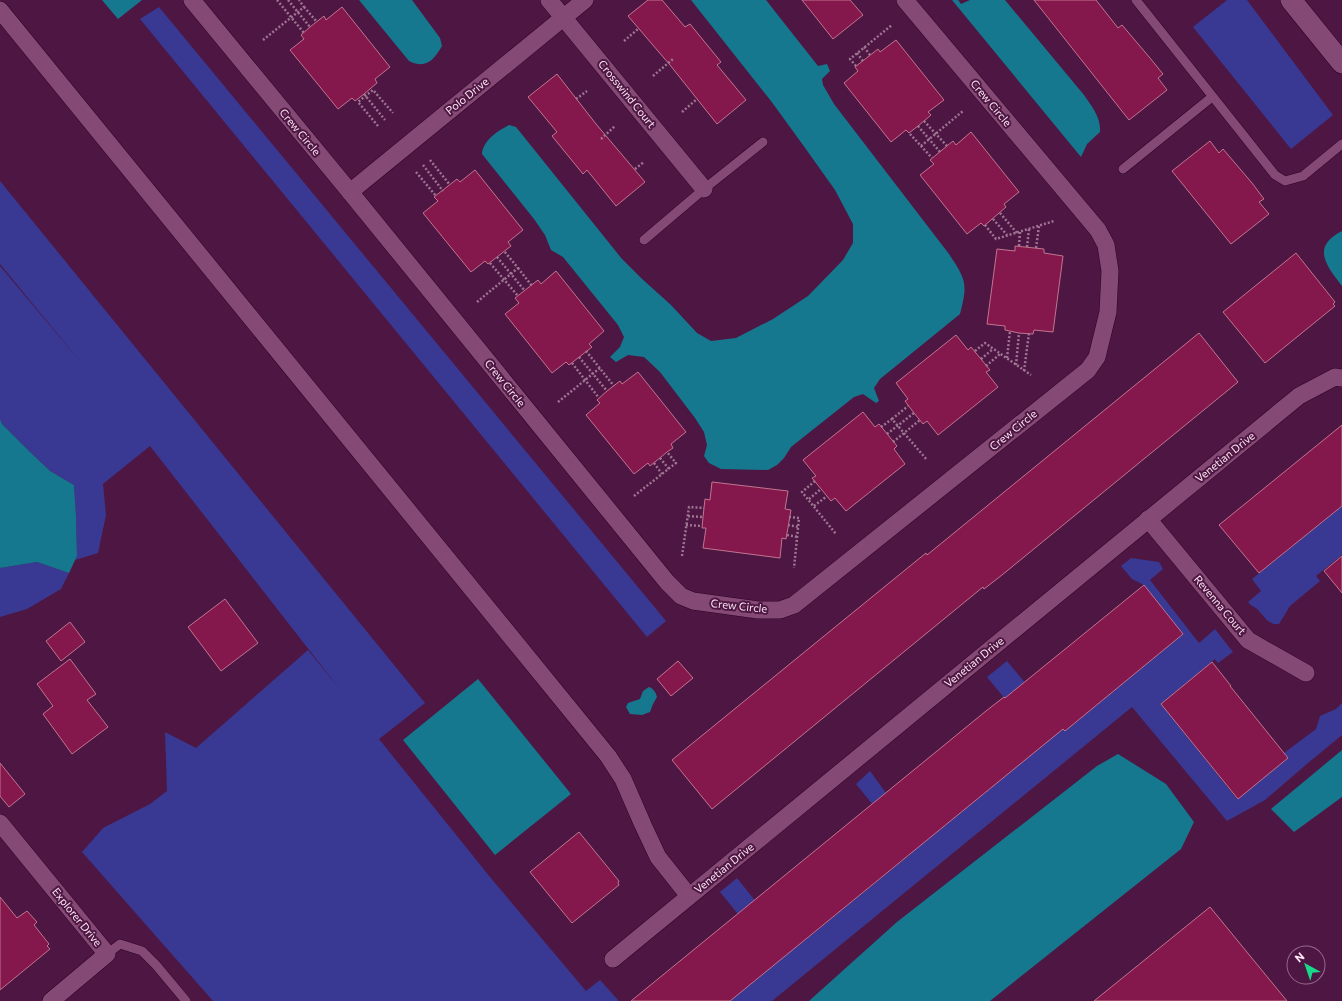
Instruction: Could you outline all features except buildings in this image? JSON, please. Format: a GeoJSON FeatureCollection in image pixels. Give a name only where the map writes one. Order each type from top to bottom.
{"type":"FeatureCollection","features":[{"type":"Feature","properties":{"kind":"street","name":"Crew Circle"},"geometry":{"type":"LineString","coordinates":[[192,0],[662,576],[681,596],[693,602],[758,610],[780,610],[794,605],[1088,370],[1097,357],[1108,312],[1110,271],[1106,245],[1098,230],[905,0]]}},
{"type":"Feature","properties":{"kind":"street","name":"Crosswind Court"},"geometry":{"type":"LineString","coordinates":[[549,0],[704,189]]}},
{"type":"Feature","properties":{"kind":"street","name":"Polo Drive"},"geometry":{"type":"LineString","coordinates":[[350,192],[585,0]]}},
{"type":"Feature","properties":{"kind":"street"},"geometry":{"type":"LineString","coordinates":[[1291,0],[1342,63]]}},
{"type":"Feature","properties":{"kind":"street"},"geometry":{"type":"LineString","coordinates":[[0,10],[608,756],[623,779],[658,857],[689,896]]}},
{"type":"Feature","properties":{"kind":"street","name":"Venetian Drive"},"geometry":{"type":"LineString","coordinates":[[613,959],[1299,396],[1335,378],[1342,378]]}},
{"type":"Feature","properties":{"kind":"street","name":"Revenna Court"},"geometry":{"type":"LineString","coordinates":[[1148,519],[1248,640],[1306,673]]}},
{"type":"Feature","properties":{"kind":"street","name":"Explorer Drive"},"geometry":{"type":"LineString","coordinates":[[0,823],[107,954],[51,1001]]}},
{"type":"Feature","properties":{"kind":"lane"},"geometry":{"type":"LineString","coordinates":[[1136,0],[1275,175],[1285,181],[1303,176],[1342,144]]}},
{"type":"Feature","properties":{"kind":"lane"},"geometry":{"type":"LineString","coordinates":[[1123,169],[1212,97]]}},
{"type":"Feature","properties":{"kind":"lane"},"geometry":{"type":"LineString","coordinates":[[644,240],[704,189],[763,142]]}},
{"type":"Feature","properties":{"kind":"lane"},"geometry":{"type":"LineString","coordinates":[[107,954],[120,944],[142,951],[156,965],[186,1001]]}},
{"type":"Feature","properties":{"kind":"path"},"geometry":{"type":"LineString","coordinates":[[277,0],[304,33]]}},
{"type":"Feature","properties":{"kind":"path"},"geometry":{"type":"LineString","coordinates":[[288,0],[310,27]]}},
{"type":"Feature","properties":{"kind":"path"},"geometry":{"type":"LineString","coordinates":[[299,0],[317,22]]}},
{"type":"Feature","properties":{"kind":"path"},"geometry":{"type":"LineString","coordinates":[[263,40],[304,7]]}},
{"type":"Feature","properties":{"kind":"path"},"geometry":{"type":"LineString","coordinates":[[856,66],[850,59],[892,24]]}},
{"type":"Feature","properties":{"kind":"path"},"geometry":{"type":"LineString","coordinates":[[624,40],[638,29]]}},
{"type":"Feature","properties":{"kind":"path"},"geometry":{"type":"LineString","coordinates":[[864,47],[870,55]]}},
{"type":"Feature","properties":{"kind":"path"},"geometry":{"type":"LineString","coordinates":[[857,53],[863,61]]}},
{"type":"Feature","properties":{"kind":"path"},"geometry":{"type":"LineString","coordinates":[[653,76],[673,60]]}},
{"type":"Feature","properties":{"kind":"path"},"geometry":{"type":"LineString","coordinates":[[378,126],[358,102],[365,95],[373,90],[392,114]]}},
{"type":"Feature","properties":{"kind":"path"},"geometry":{"type":"LineString","coordinates":[[576,99],[587,91]]}},
{"type":"Feature","properties":{"kind":"path"},"geometry":{"type":"LineString","coordinates":[[365,95],[385,120]]}},
{"type":"Feature","properties":{"kind":"path"},"geometry":{"type":"LineString","coordinates":[[682,112],[697,99]]}},
{"type":"Feature","properties":{"kind":"path"},"geometry":{"type":"LineString","coordinates":[[921,146],[963,111]]}},
{"type":"Feature","properties":{"kind":"path"},"geometry":{"type":"LineString","coordinates":[[924,121],[947,146]]}},
{"type":"Feature","properties":{"kind":"path"},"geometry":{"type":"LineString","coordinates":[[601,139],[615,126]]}},
{"type":"Feature","properties":{"kind":"path"},"geometry":{"type":"LineString","coordinates":[[918,126],[940,152]]}},
{"type":"Feature","properties":{"kind":"path"},"geometry":{"type":"LineString","coordinates":[[910,134],[932,158]]}},
{"type":"Feature","properties":{"kind":"path"},"geometry":{"type":"LineString","coordinates":[[430,160],[450,185]]}},
{"type":"Feature","properties":{"kind":"path"},"geometry":{"type":"LineString","coordinates":[[634,169],[644,162]]}},
{"type":"Feature","properties":{"kind":"path"},"geometry":{"type":"LineString","coordinates":[[423,165],[443,191]]}},
{"type":"Feature","properties":{"kind":"path"},"geometry":{"type":"LineString","coordinates":[[416,172],[436,196]]}},
{"type":"Feature","properties":{"kind":"path"},"geometry":{"type":"LineString","coordinates":[[1000,213],[1018,232],[1019,246]]}},
{"type":"Feature","properties":{"kind":"path"},"geometry":{"type":"LineString","coordinates":[[993,218],[1007,235]]}},
{"type":"Feature","properties":{"kind":"path"},"geometry":{"type":"LineString","coordinates":[[985,225],[996,239],[1054,221]]}},
{"type":"Feature","properties":{"kind":"path"},"geometry":{"type":"LineString","coordinates":[[1036,248],[1039,226]]}},
{"type":"Feature","properties":{"kind":"path"},"geometry":{"type":"LineString","coordinates":[[1027,247],[1029,229]]}},
{"type":"Feature","properties":{"kind":"path"},"geometry":{"type":"LineString","coordinates":[[504,251],[532,286]]}},
{"type":"Feature","properties":{"kind":"path"},"geometry":{"type":"LineString","coordinates":[[497,257],[525,291]]}},
{"type":"Feature","properties":{"kind":"path"},"geometry":{"type":"LineString","coordinates":[[490,262],[518,296]]}},
{"type":"Feature","properties":{"kind":"path"},"geometry":{"type":"LineString","coordinates":[[477,302],[518,268]]}},
{"type":"Feature","properties":{"kind":"path"},"geometry":{"type":"LineString","coordinates":[[1006,358],[1010,331]]}},
{"type":"Feature","properties":{"kind":"path"},"geometry":{"type":"LineString","coordinates":[[1016,365],[1019,332]]}},
{"type":"Feature","properties":{"kind":"path"},"geometry":{"type":"LineString","coordinates":[[1024,371],[1029,333]]}},
{"type":"Feature","properties":{"kind":"path"},"geometry":{"type":"LineString","coordinates":[[974,351],[985,343],[1030,375]]}},
{"type":"Feature","properties":{"kind":"path"},"geometry":{"type":"LineString","coordinates":[[981,359],[993,349]]}},
{"type":"Feature","properties":{"kind":"path"},"geometry":{"type":"LineString","coordinates":[[586,352],[614,386]]}},
{"type":"Feature","properties":{"kind":"path"},"geometry":{"type":"LineString","coordinates":[[986,366],[1000,354]]}},
{"type":"Feature","properties":{"kind":"path"},"geometry":{"type":"LineString","coordinates":[[579,357],[607,391]]}},
{"type":"Feature","properties":{"kind":"path"},"geometry":{"type":"LineString","coordinates":[[572,363],[599,398]]}},
{"type":"Feature","properties":{"kind":"path"},"geometry":{"type":"LineString","coordinates":[[558,402],[600,368]]}},
{"type":"Feature","properties":{"kind":"path"},"geometry":{"type":"LineString","coordinates":[[881,427],[908,406]]}},
{"type":"Feature","properties":{"kind":"path"},"geometry":{"type":"LineString","coordinates":[[887,434],[914,413]]}},
{"type":"Feature","properties":{"kind":"path"},"geometry":{"type":"LineString","coordinates":[[892,419],[927,460]]}},
{"type":"Feature","properties":{"kind":"path"},"geometry":{"type":"LineString","coordinates":[[893,442],[920,420]]}},
{"type":"Feature","properties":{"kind":"path"},"geometry":{"type":"LineString","coordinates":[[634,496],[676,463],[667,452]]}},
{"type":"Feature","properties":{"kind":"path"},"geometry":{"type":"LineString","coordinates":[[660,458],[669,468]]}},
{"type":"Feature","properties":{"kind":"path"},"geometry":{"type":"LineString","coordinates":[[654,463],[662,474]]}},
{"type":"Feature","properties":{"kind":"path"},"geometry":{"type":"LineString","coordinates":[[815,481],[802,492],[836,534]]}},
{"type":"Feature","properties":{"kind":"path"},"geometry":{"type":"LineString","coordinates":[[809,499],[821,489]]}},
{"type":"Feature","properties":{"kind":"path"},"geometry":{"type":"LineString","coordinates":[[814,506],[827,496]]}},
{"type":"Feature","properties":{"kind":"path"},"geometry":{"type":"LineString","coordinates":[[682,556],[689,507],[704,508]]}},
{"type":"Feature","properties":{"kind":"path"},"geometry":{"type":"LineString","coordinates":[[688,516],[703,517]]}},
{"type":"Feature","properties":{"kind":"path"},"geometry":{"type":"LineString","coordinates":[[789,517],[800,518],[794,568]]}},
{"type":"Feature","properties":{"kind":"path"},"geometry":{"type":"LineString","coordinates":[[686,525],[702,526]]}},
{"type":"Feature","properties":{"kind":"path"},"geometry":{"type":"LineString","coordinates":[[788,525],[799,527]]}},
{"type":"Feature","properties":{"kind":"path"},"geometry":{"type":"LineString","coordinates":[[787,535],[798,537]]}},
{"type":"Feature","properties":{"kind":"shaded area"},"geometry":{"type":"Polygon","coordinates":[[[1227,0],[1247,0],[1333,115],[1291,149],[1193,27],[1227,0]]]}},
{"type":"Feature","properties":{"kind":"shaded area"},"geometry":{"type":"Polygon","coordinates":[[[159,7],[666,621],[647,637],[140,19],[159,7]]]}},
{"type":"Feature","properties":{"kind":"shaded area"},"geometry":{"type":"Polygon","coordinates":[[[0,181],[425,703],[379,739],[490,877],[586,991],[600,980],[618,1001],[213,1001],[82,852],[103,828],[150,804],[167,791],[165,732],[196,748],[308,650],[342,692],[150,446],[103,484],[106,515],[98,553],[75,560],[77,556],[74,485],[50,471],[2,424],[0,419],[0,266],[83,365],[0,264],[0,181]]]}},
{"type":"Feature","properties":{"kind":"shaded area"},"geometry":{"type":"Polygon","coordinates":[[[1342,506],[1342,555],[1316,576],[1320,581],[1290,606],[1279,624],[1272,623],[1248,602],[1261,591],[1252,579],[1342,506]]]}},
{"type":"Feature","properties":{"kind":"shaded area"},"geometry":{"type":"Polygon","coordinates":[[[1131,558],[1159,562],[1163,569],[1150,580],[1199,643],[1215,629],[1233,652],[1218,663],[1215,659],[1161,704],[1237,799],[1288,758],[1284,753],[1316,729],[1320,716],[1336,709],[1342,703],[1342,735],[1265,800],[1227,821],[1132,707],[772,1001],[730,1001],[777,962],[720,892],[737,878],[794,949],[912,853],[856,784],[870,771],[925,842],[1043,745],[987,677],[1007,661],[1065,731],[1183,634],[1144,585],[1132,579],[1121,566],[1131,558]]]}},
{"type":"Feature","properties":{"kind":"shaded area"},"geometry":{"type":"Polygon","coordinates":[[[37,562],[69,573],[61,589],[27,609],[0,617],[0,568],[37,562]]]}},
{"type":"Feature","properties":{"kind":"water"},"geometry":{"type":"Polygon","coordinates":[[[102,0],[142,0],[118,19],[102,0]]]}},
{"type":"Feature","properties":{"kind":"water"},"geometry":{"type":"Polygon","coordinates":[[[359,0],[412,0],[440,38],[442,46],[435,56],[425,64],[409,61],[359,0]]]}},
{"type":"Feature","properties":{"kind":"water"},"geometry":{"type":"Polygon","coordinates":[[[691,0],[766,0],[818,66],[827,64],[830,71],[822,79],[823,85],[834,104],[949,254],[962,276],[965,288],[960,314],[880,379],[874,388],[879,401],[876,403],[863,394],[854,397],[791,447],[784,458],[777,465],[768,470],[721,469],[709,463],[704,456],[707,445],[704,432],[660,372],[644,357],[628,355],[616,362],[610,357],[620,347],[624,337],[618,325],[563,257],[551,250],[545,235],[534,219],[482,154],[485,144],[496,133],[509,125],[516,127],[622,259],[671,305],[697,333],[711,341],[736,338],[773,319],[808,296],[843,260],[853,243],[853,224],[835,190],[803,145],[771,101],[691,0]]]}},
{"type":"Feature","properties":{"kind":"water"},"geometry":{"type":"Polygon","coordinates":[[[952,0],[958,0],[961,4],[970,0],[1005,0],[1084,95],[1097,117],[1100,132],[1087,144],[1081,157],[952,0]]]}},
{"type":"Feature","properties":{"kind":"water"},"geometry":{"type":"Polygon","coordinates":[[[1342,231],[1342,286],[1327,264],[1324,257],[1324,250],[1332,237],[1342,231]]]}},
{"type":"Feature","properties":{"kind":"water"},"geometry":{"type":"Polygon","coordinates":[[[0,419],[2,424],[50,471],[74,485],[77,556],[69,573],[37,562],[0,568],[0,419]]]}},
{"type":"Feature","properties":{"kind":"water"},"geometry":{"type":"Polygon","coordinates":[[[478,679],[571,794],[495,855],[403,740],[478,679]]]}},
{"type":"Feature","properties":{"kind":"water"},"geometry":{"type":"Polygon","coordinates":[[[649,687],[654,691],[657,697],[650,712],[642,715],[630,714],[626,707],[628,703],[640,699],[643,691],[649,687]]]}},
{"type":"Feature","properties":{"kind":"water"},"geometry":{"type":"Polygon","coordinates":[[[1342,750],[1342,797],[1294,832],[1271,809],[1342,750]]]}},
{"type":"Feature","properties":{"kind":"water"},"geometry":{"type":"Polygon","coordinates":[[[1118,754],[1166,784],[1194,822],[1181,849],[990,1001],[809,1001],[897,922],[1097,766],[1118,754]]]}}]}
